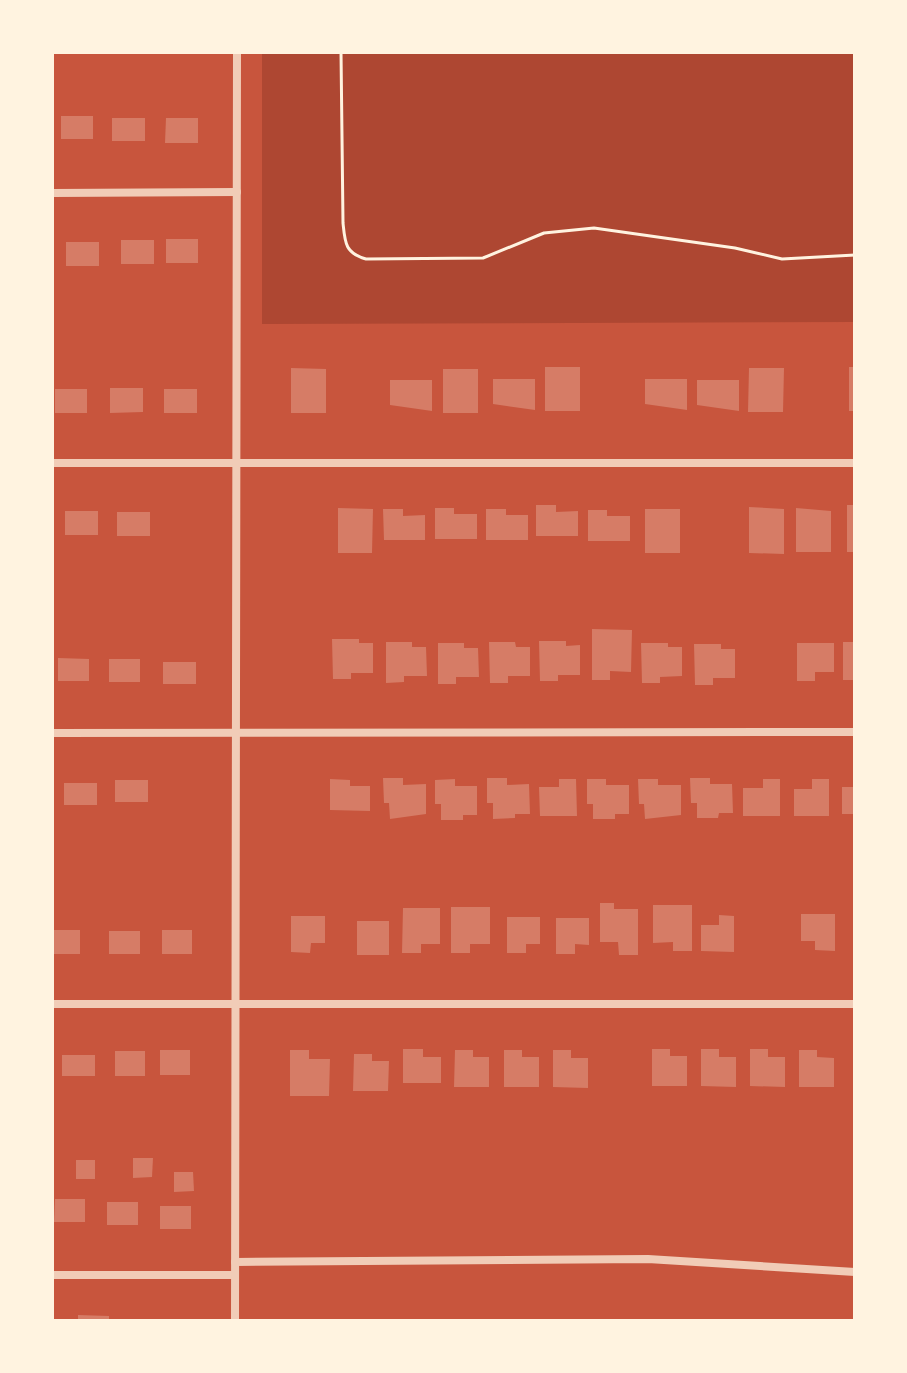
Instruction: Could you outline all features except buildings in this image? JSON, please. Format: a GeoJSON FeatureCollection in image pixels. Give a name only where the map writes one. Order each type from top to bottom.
{"type":"FeatureCollection","features":[{"type":"Feature","properties":{"kind":"street"},"geometry":{"type":"LineString","coordinates":[[235,1321],[237,52]]}},
{"type":"Feature","properties":{"kind":"street"},"geometry":{"type":"LineString","coordinates":[[52,193],[237,192]]}},
{"type":"Feature","properties":{"kind":"street"},"geometry":{"type":"LineString","coordinates":[[52,463],[855,463]]}},
{"type":"Feature","properties":{"kind":"street"},"geometry":{"type":"LineString","coordinates":[[52,733],[855,732]]}},
{"type":"Feature","properties":{"kind":"street"},"geometry":{"type":"LineString","coordinates":[[52,1004],[855,1004]]}},
{"type":"Feature","properties":{"kind":"street"},"geometry":{"type":"LineString","coordinates":[[235,1262],[648,1259],[855,1272]]}},
{"type":"Feature","properties":{"kind":"street"},"geometry":{"type":"LineString","coordinates":[[52,1275],[235,1275]]}},
{"type":"Feature","properties":{"kind":"path"},"geometry":{"type":"LineString","coordinates":[[341,52],[343,223],[345,244],[354,256],[366,259],[483,258],[544,233],[594,228],[735,248],[782,259],[855,255]]}},
{"type":"Feature","properties":{"kind":"shaded area"},"geometry":{"type":"Polygon","coordinates":[[[262,52],[855,52],[855,322],[262,324],[262,52]]]}}]}
